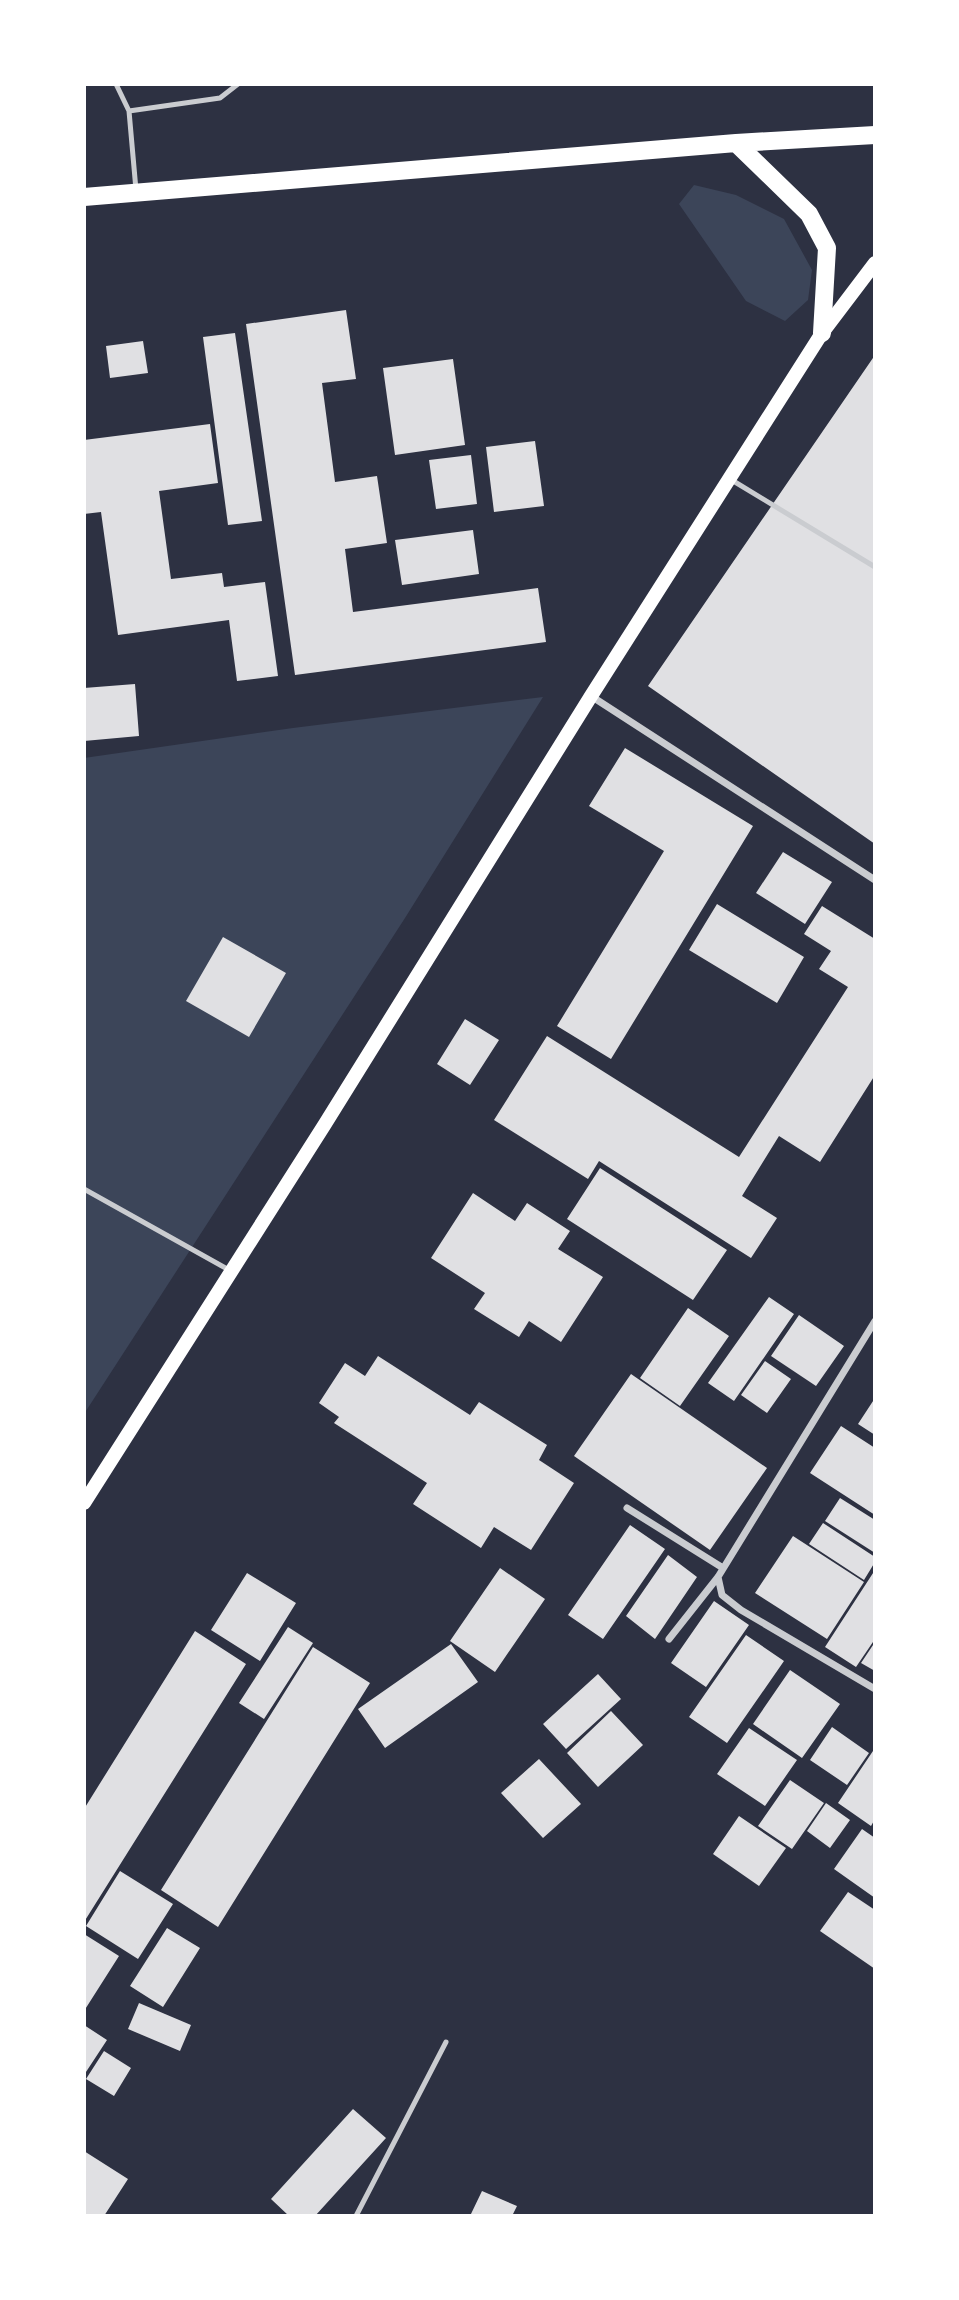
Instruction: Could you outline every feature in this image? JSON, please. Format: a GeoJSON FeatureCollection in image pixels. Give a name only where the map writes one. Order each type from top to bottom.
{"type":"FeatureCollection","features":[{"type":"Feature","properties":{"kind":"main road"},"geometry":{"type":"LineString","coordinates":[[84,197],[875,135]]}},
{"type":"Feature","properties":{"kind":"main road"},"geometry":{"type":"LineString","coordinates":[[736,144],[809,214],[827,248],[822,333]]}},
{"type":"Feature","properties":{"kind":"main road"},"geometry":{"type":"LineString","coordinates":[[84,1503],[822,333],[875,262]]}},
{"type":"Feature","properties":{"kind":"street"},"geometry":{"type":"LineString","coordinates":[[591,696],[875,880]]}},
{"type":"Feature","properties":{"kind":"street"},"geometry":{"type":"LineString","coordinates":[[669,1639],[718,1577],[875,1321]]}},
{"type":"Feature","properties":{"kind":"street"},"geometry":{"type":"LineString","coordinates":[[627,1508],[723,1568]]}},
{"type":"Feature","properties":{"kind":"street"},"geometry":{"type":"LineString","coordinates":[[718,1577],[722,1595],[741,1610],[875,1689]]}},
{"type":"Feature","properties":{"kind":"lane"},"geometry":{"type":"LineString","coordinates":[[116,84],[130,111],[136,193]]}},
{"type":"Feature","properties":{"kind":"lane"},"geometry":{"type":"LineString","coordinates":[[130,111],[220,97],[239,84]]}},
{"type":"Feature","properties":{"kind":"lane"},"geometry":{"type":"LineString","coordinates":[[730,479],[875,567]]}},
{"type":"Feature","properties":{"kind":"lane"},"geometry":{"type":"LineString","coordinates":[[84,1189],[231,1271]]}},
{"type":"Feature","properties":{"kind":"lane"},"geometry":{"type":"LineString","coordinates":[[356,2216],[446,2042]]}},
{"type":"Feature","properties":{"kind":"shaded area"},"geometry":{"type":"Polygon","coordinates":[[[694,185],[736,195],[784,219],[812,270],[808,300],[785,321],[746,301],[679,204],[694,185]]]}},
{"type":"Feature","properties":{"kind":"shaded area"},"geometry":{"type":"Polygon","coordinates":[[[543,697],[405,918],[84,1414],[84,758],[293,728],[543,697]]]}},
{"type":"Feature","properties":{"kind":"building"},"geometry":{"type":"Polygon","coordinates":[[[346,310],[356,379],[322,383],[335,482],[377,476],[387,543],[345,549],[353,612],[538,588],[546,642],[295,675],[246,324],[346,310]]]}},
{"type":"Feature","properties":{"kind":"building"},"geometry":{"type":"Polygon","coordinates":[[[235,333],[262,521],[228,525],[203,337],[235,333]]]}},
{"type":"Feature","properties":{"kind":"building"},"geometry":{"type":"Polygon","coordinates":[[[143,341],[148,373],[110,378],[106,346],[143,341]]]}},
{"type":"Feature","properties":{"kind":"building"},"geometry":{"type":"Polygon","coordinates":[[[875,355],[875,844],[648,686],[875,355]]]}},
{"type":"Feature","properties":{"kind":"building"},"geometry":{"type":"Polygon","coordinates":[[[453,359],[465,445],[395,455],[383,368],[453,359]]]}},
{"type":"Feature","properties":{"kind":"building"},"geometry":{"type":"Polygon","coordinates":[[[210,424],[218,483],[159,491],[171,579],[222,573],[224,587],[265,582],[278,676],[237,681],[229,620],[118,635],[101,512],[84,514],[84,440],[210,424]]]}},
{"type":"Feature","properties":{"kind":"building"},"geometry":{"type":"Polygon","coordinates":[[[535,441],[544,506],[494,512],[486,447],[535,441]]]}},
{"type":"Feature","properties":{"kind":"building"},"geometry":{"type":"Polygon","coordinates":[[[471,455],[477,504],[436,509],[429,460],[471,455]]]}},
{"type":"Feature","properties":{"kind":"building"},"geometry":{"type":"Polygon","coordinates":[[[473,530],[479,574],[402,585],[395,540],[473,530]]]}},
{"type":"Feature","properties":{"kind":"building"},"geometry":{"type":"Polygon","coordinates":[[[135,684],[139,736],[84,741],[84,688],[135,684]]]}},
{"type":"Feature","properties":{"kind":"building"},"geometry":{"type":"Polygon","coordinates":[[[625,748],[753,826],[611,1059],[557,1026],[664,851],[589,806],[625,748]]]}},
{"type":"Feature","properties":{"kind":"building"},"geometry":{"type":"Polygon","coordinates":[[[783,852],[832,882],[805,924],[756,893],[783,852]]]}},
{"type":"Feature","properties":{"kind":"building"},"geometry":{"type":"Polygon","coordinates":[[[717,904],[804,957],[777,1003],[689,950],[717,904]]]}},
{"type":"Feature","properties":{"kind":"building"},"geometry":{"type":"Polygon","coordinates":[[[822,906],[875,939],[875,1075],[820,1162],[779,1136],[742,1196],[777,1218],[751,1258],[599,1161],[588,1179],[494,1120],[547,1036],[739,1157],[848,987],[819,969],[831,951],[804,934],[822,906]]]}},
{"type":"Feature","properties":{"kind":"building"},"geometry":{"type":"Polygon","coordinates":[[[223,937],[286,973],[249,1037],[186,1001],[223,937]]]}},
{"type":"Feature","properties":{"kind":"building"},"geometry":{"type":"Polygon","coordinates":[[[465,1019],[499,1040],[470,1085],[437,1064],[465,1019]]]}},
{"type":"Feature","properties":{"kind":"building"},"geometry":{"type":"Polygon","coordinates":[[[600,1168],[727,1250],[693,1300],[567,1219],[600,1168]]]}},
{"type":"Feature","properties":{"kind":"building"},"geometry":{"type":"Polygon","coordinates":[[[473,1193],[515,1221],[527,1203],[570,1231],[558,1249],[603,1277],[561,1342],[529,1321],[519,1337],[474,1309],[485,1293],[431,1258],[473,1193]]]}},
{"type":"Feature","properties":{"kind":"building"},"geometry":{"type":"Polygon","coordinates":[[[769,1297],[794,1314],[734,1401],[708,1383],[769,1297]]]}},
{"type":"Feature","properties":{"kind":"building"},"geometry":{"type":"Polygon","coordinates":[[[688,1308],[729,1336],[680,1406],[640,1378],[688,1308]]]}},
{"type":"Feature","properties":{"kind":"building"},"geometry":{"type":"Polygon","coordinates":[[[799,1315],[844,1346],[816,1386],[771,1356],[799,1315]]]}},
{"type":"Feature","properties":{"kind":"building"},"geometry":{"type":"Polygon","coordinates":[[[378,1356],[470,1415],[479,1402],[547,1445],[539,1460],[574,1483],[531,1550],[494,1527],[481,1548],[413,1504],[427,1483],[334,1423],[339,1417],[319,1403],[345,1363],[365,1376],[378,1356]]]}},
{"type":"Feature","properties":{"kind":"building"},"geometry":{"type":"Polygon","coordinates":[[[765,1361],[791,1379],[767,1413],[741,1395],[765,1361]]]}},
{"type":"Feature","properties":{"kind":"building"},"geometry":{"type":"Polygon","coordinates":[[[631,1374],[767,1468],[710,1550],[574,1456],[631,1374]]]}},
{"type":"Feature","properties":{"kind":"building"},"geometry":{"type":"Polygon","coordinates":[[[875,1398],[875,1435],[858,1424],[875,1398]]]}},
{"type":"Feature","properties":{"kind":"building"},"geometry":{"type":"Polygon","coordinates":[[[841,1426],[875,1448],[875,1515],[810,1473],[841,1426]]]}},
{"type":"Feature","properties":{"kind":"building"},"geometry":{"type":"Polygon","coordinates":[[[840,1498],[875,1520],[875,1553],[825,1521],[840,1498]]]}},
{"type":"Feature","properties":{"kind":"building"},"geometry":{"type":"Polygon","coordinates":[[[823,1523],[875,1557],[875,1562],[864,1580],[809,1544],[823,1523]]]}},
{"type":"Feature","properties":{"kind":"building"},"geometry":{"type":"Polygon","coordinates":[[[630,1525],[665,1549],[603,1639],[568,1615],[630,1525]]]}},
{"type":"Feature","properties":{"kind":"building"},"geometry":{"type":"Polygon","coordinates":[[[793,1536],[864,1582],[827,1639],[755,1593],[793,1536]]]}},
{"type":"Feature","properties":{"kind":"building"},"geometry":{"type":"Polygon","coordinates":[[[668,1555],[697,1577],[655,1639],[626,1616],[668,1555]]]}},
{"type":"Feature","properties":{"kind":"building"},"geometry":{"type":"Polygon","coordinates":[[[500,1568],[545,1599],[495,1672],[450,1641],[500,1568]]]}},
{"type":"Feature","properties":{"kind":"building"},"geometry":{"type":"Polygon","coordinates":[[[875,1570],[875,1639],[856,1667],[825,1647],[875,1570]]]}},
{"type":"Feature","properties":{"kind":"building"},"geometry":{"type":"Polygon","coordinates":[[[247,1573],[296,1603],[260,1661],[211,1630],[247,1573]]]}},
{"type":"Feature","properties":{"kind":"building"},"geometry":{"type":"Polygon","coordinates":[[[714,1601],[749,1625],[706,1687],[671,1663],[714,1601]]]}},
{"type":"Feature","properties":{"kind":"building"},"geometry":{"type":"Polygon","coordinates":[[[288,1627],[313,1643],[264,1719],[239,1703],[288,1627]]]}},
{"type":"Feature","properties":{"kind":"building"},"geometry":{"type":"Polygon","coordinates":[[[195,1631],[246,1664],[84,1922],[84,1809],[195,1631]]]}},
{"type":"Feature","properties":{"kind":"building"},"geometry":{"type":"Polygon","coordinates":[[[746,1635],[784,1661],[727,1743],[689,1717],[746,1635]]]}},
{"type":"Feature","properties":{"kind":"building"},"geometry":{"type":"Polygon","coordinates":[[[875,1642],[875,1671],[861,1663],[875,1642]]]}},
{"type":"Feature","properties":{"kind":"building"},"geometry":{"type":"Polygon","coordinates":[[[451,1644],[478,1682],[385,1748],[358,1709],[451,1644]]]}},
{"type":"Feature","properties":{"kind":"building"},"geometry":{"type":"Polygon","coordinates":[[[313,1647],[370,1683],[218,1927],[161,1890],[313,1647]]]}},
{"type":"Feature","properties":{"kind":"building"},"geometry":{"type":"Polygon","coordinates":[[[790,1670],[840,1704],[802,1758],[753,1724],[790,1670]]]}},
{"type":"Feature","properties":{"kind":"building"},"geometry":{"type":"Polygon","coordinates":[[[598,1674],[621,1699],[566,1749],[543,1724],[598,1674]]]}},
{"type":"Feature","properties":{"kind":"building"},"geometry":{"type":"Polygon","coordinates":[[[611,1711],[643,1745],[598,1787],[567,1753],[611,1711]]]}},
{"type":"Feature","properties":{"kind":"building"},"geometry":{"type":"Polygon","coordinates":[[[832,1727],[869,1753],[847,1785],[810,1760],[832,1727]]]}},
{"type":"Feature","properties":{"kind":"building"},"geometry":{"type":"Polygon","coordinates":[[[749,1728],[797,1760],[765,1806],[717,1774],[749,1728]]]}},
{"type":"Feature","properties":{"kind":"building"},"geometry":{"type":"Polygon","coordinates":[[[875,1748],[875,1819],[871,1826],[838,1803],[875,1748]]]}},
{"type":"Feature","properties":{"kind":"building"},"geometry":{"type":"Polygon","coordinates":[[[539,1759],[581,1804],[543,1838],[501,1793],[539,1759]]]}},
{"type":"Feature","properties":{"kind":"building"},"geometry":{"type":"Polygon","coordinates":[[[790,1780],[824,1803],[792,1849],[758,1826],[790,1780]]]}},
{"type":"Feature","properties":{"kind":"building"},"geometry":{"type":"Polygon","coordinates":[[[826,1803],[850,1820],[830,1848],[807,1831],[826,1803]]]}},
{"type":"Feature","properties":{"kind":"building"},"geometry":{"type":"Polygon","coordinates":[[[739,1816],[786,1848],[759,1886],[713,1854],[739,1816]]]}},
{"type":"Feature","properties":{"kind":"building"},"geometry":{"type":"Polygon","coordinates":[[[862,1829],[875,1838],[875,1898],[834,1869],[862,1829]]]}},
{"type":"Feature","properties":{"kind":"building"},"geometry":{"type":"Polygon","coordinates":[[[120,1871],[173,1904],[138,1959],[86,1926],[120,1871]]]}},
{"type":"Feature","properties":{"kind":"building"},"geometry":{"type":"Polygon","coordinates":[[[848,1892],[875,1910],[875,1969],[820,1931],[848,1892]]]}},
{"type":"Feature","properties":{"kind":"building"},"geometry":{"type":"Polygon","coordinates":[[[167,1928],[200,1948],[163,2007],[130,1986],[167,1928]]]}},
{"type":"Feature","properties":{"kind":"building"},"geometry":{"type":"Polygon","coordinates":[[[84,1934],[119,1956],[84,2011],[84,1934]]]}},
{"type":"Feature","properties":{"kind":"building"},"geometry":{"type":"Polygon","coordinates":[[[139,2003],[191,2025],[180,2051],[128,2029],[139,2003]]]}},
{"type":"Feature","properties":{"kind":"building"},"geometry":{"type":"Polygon","coordinates":[[[84,2025],[107,2040],[84,2075],[84,2025]]]}},
{"type":"Feature","properties":{"kind":"building"},"geometry":{"type":"Polygon","coordinates":[[[104,2051],[131,2068],[114,2096],[86,2079],[104,2051]]]}},
{"type":"Feature","properties":{"kind":"building"},"geometry":{"type":"Polygon","coordinates":[[[353,2109],[386,2138],[315,2216],[289,2216],[271,2199],[353,2109]]]}},
{"type":"Feature","properties":{"kind":"building"},"geometry":{"type":"Polygon","coordinates":[[[84,2151],[128,2179],[104,2216],[84,2216],[84,2151]]]}},
{"type":"Feature","properties":{"kind":"building"},"geometry":{"type":"Polygon","coordinates":[[[482,2191],[517,2206],[512,2216],[470,2216],[482,2191]]]}}]}
